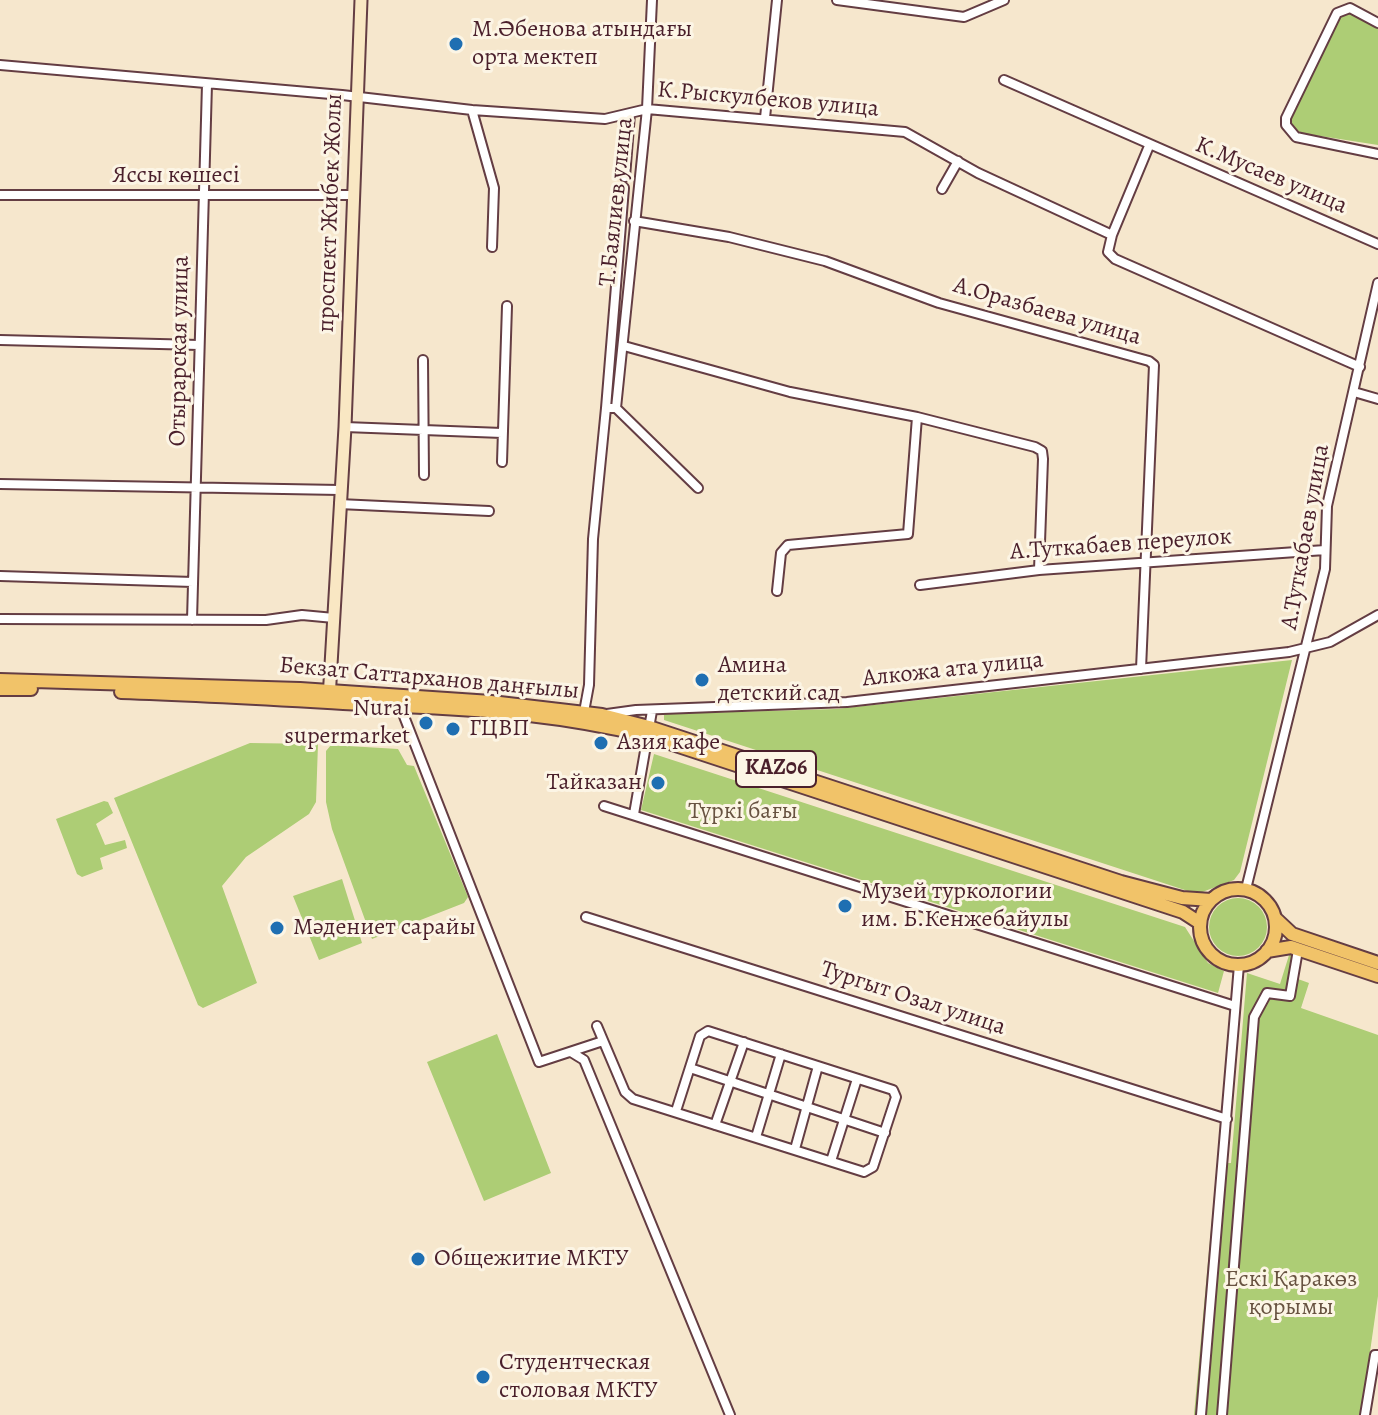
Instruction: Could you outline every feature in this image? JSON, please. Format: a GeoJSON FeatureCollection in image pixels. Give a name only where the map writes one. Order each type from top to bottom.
{"type":"FeatureCollection","features":[{"type":"Feature","properties":{"kind":"main road","name":"проспект Жибек Жолы"},"geometry":{"type":"LineString","coordinates":[[329,695],[345,427],[361,0]]}},
{"type":"Feature","properties":{"kind":"main road","name":"Бекзат Саттарханов даңғылы"},"geometry":{"type":"LineString","coordinates":[[0,680],[519,704],[602,715],[1183,912],[1200,923]]}},
{"type":"Feature","properties":{"kind":"main road","name":"Бекзат Саттарханов даңғылы"},"geometry":{"type":"LineString","coordinates":[[0,689],[329,695],[400,706],[518,712],[649,732],[1121,882],[1182,898],[1211,900]]}},
{"type":"Feature","properties":{"kind":"main road","name":"KАZ06"},"geometry":{"type":"LineString","coordinates":[[1211,900],[1227,890],[1246,889]]}},
{"type":"Feature","properties":{"kind":"main road"},"geometry":{"type":"LineString","coordinates":[[1246,889],[1266,901],[1292,934],[1378,963]]}},
{"type":"Feature","properties":{"kind":"main road"},"geometry":{"type":"LineString","coordinates":[[1211,900],[1200,923],[1202,942],[1220,961],[1239,965],[1258,960],[1267,951],[1276,933],[1275,916]]}},
{"type":"Feature","properties":{"kind":"main road"},"geometry":{"type":"LineString","coordinates":[[1267,951],[1282,947],[1298,950],[1378,976]]}},
{"type":"Feature","properties":{"kind":"street","name":"Т.Баялиев улица"},"geometry":{"type":"LineString","coordinates":[[584,712],[589,685],[593,539],[611,408],[624,346],[647,109],[652,0]]}},
{"type":"Feature","properties":{"kind":"street"},"geometry":{"type":"LineString","coordinates":[[765,118],[777,0]]}},
{"type":"Feature","properties":{"kind":"street"},"geometry":{"type":"LineString","coordinates":[[837,0],[964,17],[1004,0]]}},
{"type":"Feature","properties":{"kind":"street"},"geometry":{"type":"LineString","coordinates":[[1378,23],[1350,8],[1337,13],[1286,118],[1286,125],[1296,137],[1378,154]]}},
{"type":"Feature","properties":{"kind":"street","name":"К.Рыскулбеков улица"},"geometry":{"type":"LineString","coordinates":[[0,65],[472,110],[605,119],[647,109],[905,132],[1112,235]]}},
{"type":"Feature","properties":{"kind":"street","name":"К.Мусаев улица"},"geometry":{"type":"LineString","coordinates":[[1004,80],[1378,244]]}},
{"type":"Feature","properties":{"kind":"street","name":"Отырарская улица"},"geometry":{"type":"LineString","coordinates":[[192,620],[207,84]]}},
{"type":"Feature","properties":{"kind":"street"},"geometry":{"type":"LineString","coordinates":[[472,110],[494,188],[492,247]]}},
{"type":"Feature","properties":{"kind":"street","name":"Т.Баялиев улица"},"geometry":{"type":"LineString","coordinates":[[625,177],[630,114]]}},
{"type":"Feature","properties":{"kind":"street"},"geometry":{"type":"LineString","coordinates":[[1149,146],[1112,235],[1108,252],[1115,259],[1360,367]]}},
{"type":"Feature","properties":{"kind":"street"},"geometry":{"type":"LineString","coordinates":[[942,189],[958,161]]}},
{"type":"Feature","properties":{"kind":"street","name":"Т.Баялиев улица"},"geometry":{"type":"LineString","coordinates":[[611,408],[624,188]]}},
{"type":"Feature","properties":{"kind":"street","name":"Яссы көшесі"},"geometry":{"type":"LineString","coordinates":[[0,195],[353,195]]}},
{"type":"Feature","properties":{"kind":"street","name":"А.Оразбаева улица"},"geometry":{"type":"LineString","coordinates":[[634,221],[729,237],[825,261],[939,303],[1149,361],[1156,373],[1141,669]]}},
{"type":"Feature","properties":{"kind":"street","name":"А.Туткабаев улица"},"geometry":{"type":"LineString","coordinates":[[1246,889],[1325,569],[1327,506],[1378,283]]}},
{"type":"Feature","properties":{"kind":"street"},"geometry":{"type":"LineString","coordinates":[[502,462],[507,306]]}},
{"type":"Feature","properties":{"kind":"street"},"geometry":{"type":"LineString","coordinates":[[0,340],[199,345]]}},
{"type":"Feature","properties":{"kind":"street"},"geometry":{"type":"LineString","coordinates":[[624,346],[790,392],[917,417],[1042,451],[1039,570]]}},
{"type":"Feature","properties":{"kind":"street"},"geometry":{"type":"LineString","coordinates":[[423,360],[424,475]]}},
{"type":"Feature","properties":{"kind":"street"},"geometry":{"type":"LineString","coordinates":[[1354,392],[1378,399]]}},
{"type":"Feature","properties":{"kind":"street"},"geometry":{"type":"LineString","coordinates":[[611,408],[698,488]]}},
{"type":"Feature","properties":{"kind":"street"},"geometry":{"type":"LineString","coordinates":[[777,591],[781,553],[788,545],[908,534],[917,417]]}},
{"type":"Feature","properties":{"kind":"street"},"geometry":{"type":"LineString","coordinates":[[345,427],[502,433]]}},
{"type":"Feature","properties":{"kind":"street"},"geometry":{"type":"LineString","coordinates":[[0,484],[340,490]]}},
{"type":"Feature","properties":{"kind":"street"},"geometry":{"type":"LineString","coordinates":[[339,504],[489,511]]}},
{"type":"Feature","properties":{"kind":"street","name":"А.Туткабаев переулок"},"geometry":{"type":"LineString","coordinates":[[920,585],[1039,570],[1325,550]]}},
{"type":"Feature","properties":{"kind":"street"},"geometry":{"type":"LineString","coordinates":[[0,576],[193,582]]}},
{"type":"Feature","properties":{"kind":"street"},"geometry":{"type":"LineString","coordinates":[[0,619],[266,620],[302,615],[334,618]]}},
{"type":"Feature","properties":{"kind":"street","name":"Алкожа ата улица"},"geometry":{"type":"LineString","coordinates":[[602,715],[847,702],[1141,669],[1330,642],[1378,615]]}},
{"type":"Feature","properties":{"kind":"street"},"geometry":{"type":"LineString","coordinates":[[400,706],[539,1062],[603,1041]]}},
{"type":"Feature","properties":{"kind":"street"},"geometry":{"type":"LineString","coordinates":[[634,814],[652,711]]}},
{"type":"Feature","properties":{"kind":"street"},"geometry":{"type":"LineString","coordinates":[[604,806],[1235,1006]]}},
{"type":"Feature","properties":{"kind":"street","name":"Тургыт Озал улица"},"geometry":{"type":"LineString","coordinates":[[586,917],[1227,1119]]}},
{"type":"Feature","properties":{"kind":"street"},"geometry":{"type":"LineString","coordinates":[[1222,1415],[1254,1017],[1267,993],[1290,996],[1298,950]]}},
{"type":"Feature","properties":{"kind":"street"},"geometry":{"type":"LineString","coordinates":[[1201,1415],[1239,965]]}},
{"type":"Feature","properties":{"kind":"street"},"geometry":{"type":"LineString","coordinates":[[597,1026],[628,1096],[715,1125],[869,1171],[885,1133],[895,1092],[744,1042],[703,1032],[676,1111]]}},
{"type":"Feature","properties":{"kind":"street"},"geometry":{"type":"LineString","coordinates":[[715,1125],[744,1042]]}},
{"type":"Feature","properties":{"kind":"street"},"geometry":{"type":"LineString","coordinates":[[570,1051],[584,1060],[730,1415]]}},
{"type":"Feature","properties":{"kind":"street"},"geometry":{"type":"LineString","coordinates":[[756,1137],[781,1054]]}},
{"type":"Feature","properties":{"kind":"street"},"geometry":{"type":"LineString","coordinates":[[795,1149],[818,1066]]}},
{"type":"Feature","properties":{"kind":"street"},"geometry":{"type":"LineString","coordinates":[[690,1068],[885,1133]]}},
{"type":"Feature","properties":{"kind":"street"},"geometry":{"type":"LineString","coordinates":[[831,1161],[857,1079]]}},
{"type":"Feature","properties":{"kind":"street"},"geometry":{"type":"LineString","coordinates":[[1365,1415],[1375,1355],[1378,1355]]}},
{"type":"Feature","properties":{"kind":"green space"},"geometry":{"type":"Polygon","coordinates":[[[1347,11],[1378,25],[1378,145],[1301,133],[1290,124],[1289,117],[1339,13],[1347,11]]]}},
{"type":"Feature","properties":{"kind":"green space"},"geometry":{"type":"Polygon","coordinates":[[[1292,660],[1240,872],[1234,880],[1197,894],[664,720],[664,714],[836,709],[1292,660]]]}},
{"type":"Feature","properties":{"kind":"green space"},"geometry":{"type":"Polygon","coordinates":[[[250,743],[318,744],[316,802],[309,814],[246,857],[222,886],[257,983],[203,1008],[198,1005],[114,798],[250,743]]]}},
{"type":"Feature","properties":{"kind":"green space"},"geometry":{"type":"Polygon","coordinates":[[[331,745],[398,749],[407,765],[414,766],[468,897],[464,903],[372,939],[332,829],[326,802],[326,751],[331,745]]]}},
{"type":"Feature","properties":{"kind":"green space","name":"Түркі бағы"},"geometry":{"type":"Polygon","coordinates":[[[654,754],[1185,927],[1208,963],[1224,971],[1218,993],[641,810],[654,754]]]}},
{"type":"Feature","properties":{"kind":"green space"},"geometry":{"type":"Polygon","coordinates":[[[108,802],[113,813],[96,824],[105,845],[125,840],[127,848],[100,858],[103,869],[82,877],[77,874],[56,819],[108,802]]]}},
{"type":"Feature","properties":{"kind":"green space"},"geometry":{"type":"Polygon","coordinates":[[[342,879],[362,943],[319,960],[293,896],[342,879]]]}},
{"type":"Feature","properties":{"kind":"green space"},"geometry":{"type":"Polygon","coordinates":[[[1238,898],[1259,906],[1267,927],[1259,948],[1238,956],[1217,948],[1209,927],[1217,906],[1238,898]]]}},
{"type":"Feature","properties":{"kind":"green space","name":"Ескі Қаракөз қорымы"},"geometry":{"type":"Polygon","coordinates":[[[1290,952],[1300,955],[1298,979],[1309,983],[1301,1008],[1378,1035],[1378,1296],[1361,1415],[1194,1415],[1217,1163],[1231,1163],[1247,973],[1280,984],[1290,952]]]}},
{"type":"Feature","properties":{"kind":"green space"},"geometry":{"type":"Polygon","coordinates":[[[497,1034],[551,1173],[484,1201],[427,1062],[497,1034]]]}},
{"type":"Feature","properties":{"kind":"place","name":"М.Әбенова атындағы орта мектеп"},"geometry":{"type":"Point","coordinates":[456,44]}},
{"type":"Feature","properties":{"kind":"place","name":"Амина детский сад"},"geometry":{"type":"Point","coordinates":[702,680]}},
{"type":"Feature","properties":{"kind":"place","name":"Nurai supermarket"},"geometry":{"type":"Point","coordinates":[426,723]}},
{"type":"Feature","properties":{"kind":"place","name":"ГЦВП"},"geometry":{"type":"Point","coordinates":[453,729]}},
{"type":"Feature","properties":{"kind":"place","name":"Азия кафе"},"geometry":{"type":"Point","coordinates":[601,743]}},
{"type":"Feature","properties":{"kind":"place","name":"Тайказан"},"geometry":{"type":"Point","coordinates":[658,783]}},
{"type":"Feature","properties":{"kind":"place","name":"Музей туркологии им. Б.Кенжебайулы"},"geometry":{"type":"Point","coordinates":[845,906]}},
{"type":"Feature","properties":{"kind":"place","name":"Мәдениет сарайы"},"geometry":{"type":"Point","coordinates":[277,928]}},
{"type":"Feature","properties":{"kind":"place","name":"Общежитие МКТУ"},"geometry":{"type":"Point","coordinates":[418,1259]}},
{"type":"Feature","properties":{"kind":"place","name":"Студентческая столовая МКТУ"},"geometry":{"type":"Point","coordinates":[483,1377]}}]}
